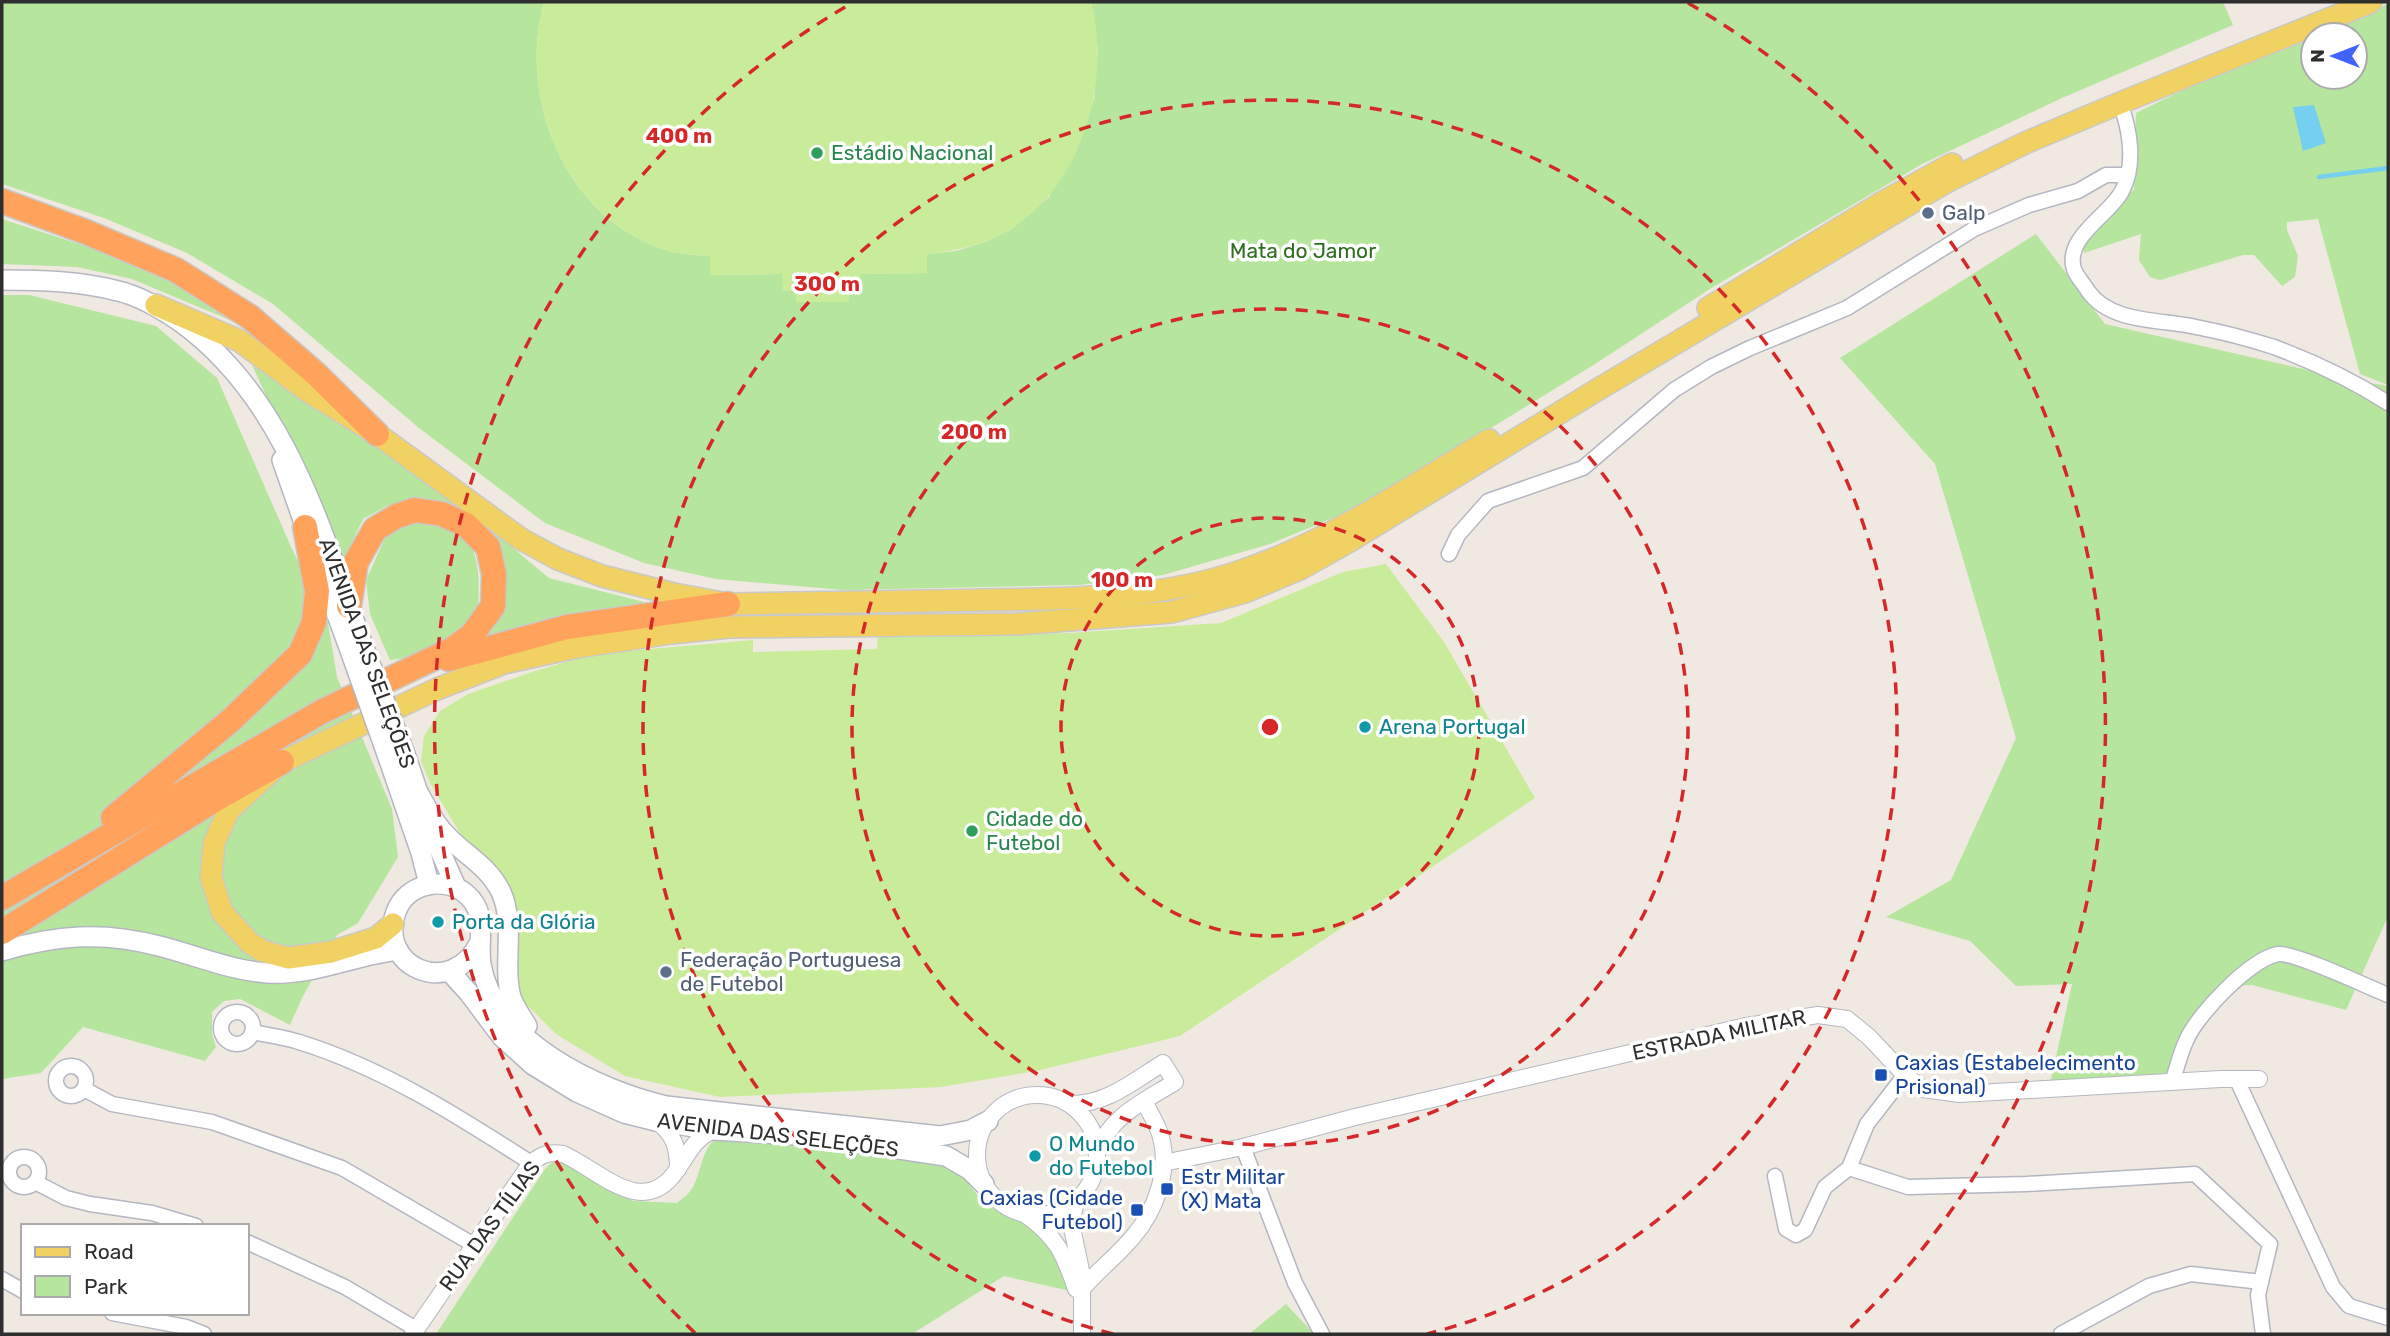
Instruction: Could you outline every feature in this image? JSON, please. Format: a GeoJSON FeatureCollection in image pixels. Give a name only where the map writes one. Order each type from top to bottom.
{"type":"FeatureCollection","features":[{"type":"Feature","properties":{"kind":"highway"},"geometry":{"type":"LineString","coordinates":[[2,201],[86,232],[176,270],[250,317],[316,374],[377,434]]}},
{"type":"Feature","properties":{"kind":"highway"},"geometry":{"type":"LineString","coordinates":[[2,898],[321,712],[453,649],[472,635],[493,606],[495,574],[488,547],[466,525],[442,514],[415,510],[397,516],[375,529],[356,562],[349,606]]}},
{"type":"Feature","properties":{"kind":"highway"},"geometry":{"type":"LineString","coordinates":[[53,866],[230,721],[300,654],[314,622],[317,591],[305,527]]}},
{"type":"Feature","properties":{"kind":"highway"},"geometry":{"type":"LineString","coordinates":[[418,667],[567,627],[729,604]]}},
{"type":"Feature","properties":{"kind":"highway"},"geometry":{"type":"LineString","coordinates":[[2,932],[216,799],[282,762]]}},
{"type":"Feature","properties":{"kind":"main road"},"geometry":{"type":"LineString","coordinates":[[156,305],[240,341],[306,390],[377,434],[451,491],[521,539],[558,559],[602,576],[729,604],[1099,598],[1167,589],[1239,572],[1307,546],[1344,527],[1588,378],[1939,170],[2040,122],[2334,2]]}},
{"type":"Feature","properties":{"kind":"main road"},"geometry":{"type":"LineString","coordinates":[[393,924],[376,938],[331,952],[288,958],[263,951],[250,943],[222,912],[211,877],[214,843],[229,810],[282,762],[437,689],[504,663],[577,647],[671,632],[730,627],[1043,622],[1172,612],[1245,592],[1300,569],[1353,539],[1948,181],[2120,103],[2371,2]]}},
{"type":"Feature","properties":{"kind":"main road","name":"AVENIDA DAS SELEÇÕES"},"geometry":{"type":"LineString","coordinates":[[2,279],[75,283],[120,291],[156,305],[197,334],[237,372],[256,397],[302,480],[349,606],[357,651]]}},
{"type":"Feature","properties":{"kind":"main road","name":"AVENIDA DAS SELEÇÕES"},"geometry":{"type":"LineString","coordinates":[[270,422],[305,527],[357,651],[397,757],[429,884]]}},
{"type":"Feature","properties":{"kind":"main road","name":"AVENIDA DAS SELEÇÕES"},"geometry":{"type":"LineString","coordinates":[[397,757],[419,794],[446,869],[456,887],[467,894],[475,904],[480,916],[481,963],[491,992],[520,1031],[539,1048],[587,1079],[640,1100],[666,1106],[940,1136],[971,1130],[988,1121]]}},
{"type":"Feature","properties":{"kind":"main road"},"geometry":{"type":"LineString","coordinates":[[419,794],[432,819],[449,839],[488,872],[500,891],[508,910],[508,981],[512,1000],[539,1048]]}},
{"type":"Feature","properties":{"kind":"main road"},"geometry":{"type":"LineString","coordinates":[[456,887],[429,884],[415,889],[404,898],[396,910],[393,924],[393,937],[398,950],[407,962],[420,970],[450,972],[474,955],[480,942]]}},
{"type":"Feature","properties":{"kind":"main road"},"geometry":{"type":"LineString","coordinates":[[2,951],[35,941],[77,935],[158,945],[222,965],[268,973],[303,972],[375,953],[398,950]]}},
{"type":"Feature","properties":{"kind":"main road","name":"AVENIDA DAS SELEÇÕES"},"geometry":{"type":"LineString","coordinates":[[450,972],[502,1037],[533,1065],[552,1079],[624,1113],[713,1130],[812,1136],[946,1156],[970,1170],[984,1184]]}},
{"type":"Feature","properties":{"kind":"street"},"geometry":{"type":"LineString","coordinates":[[2120,103],[2129,126],[2129,158],[2124,188],[2117,200],[2091,224],[2072,254],[2074,270],[2091,295],[2103,306],[2122,313],[2195,326],[2273,347],[2352,380],[2388,403]]}},
{"type":"Feature","properties":{"kind":"street"},"geometry":{"type":"LineString","coordinates":[[1449,554],[1458,535],[1488,501],[1583,468],[1674,390],[1711,367],[1847,308],[1974,229],[2029,205],[2078,191],[2106,176],[2126,175]]}},
{"type":"Feature","properties":{"kind":"street"},"geometry":{"type":"LineString","coordinates":[[2172,1082],[2186,1039],[2227,986],[2257,964],[2278,954],[2304,960],[2388,995]]}},
{"type":"Feature","properties":{"kind":"street","name":"ESTRADA MILITAR"},"geometry":{"type":"LineString","coordinates":[[1163,1163],[1243,1147],[1355,1117],[1746,1026],[1818,1015],[1847,1019],[1923,1089],[1960,1094],[2259,1079]]}},
{"type":"Feature","properties":{"kind":"street"},"geometry":{"type":"LineString","coordinates":[[252,1032],[299,1042],[386,1077],[448,1111],[531,1163]]}},
{"type":"Feature","properties":{"kind":"street"},"geometry":{"type":"LineString","coordinates":[[1163,1063],[1175,1082],[1111,1125],[1103,1135],[1097,1152],[1094,1175],[1084,1194],[1076,1201],[1058,1212],[1037,1216],[1006,1208],[984,1184],[977,1163],[979,1141],[988,1121],[1003,1105],[1025,1096],[1047,1096],[1069,1104],[1084,1104],[1107,1098],[1163,1063]]}},
{"type":"Feature","properties":{"kind":"street"},"geometry":{"type":"LineString","coordinates":[[1775,1177],[1786,1229],[1796,1235],[1805,1230],[1825,1187],[1849,1168],[1867,1124],[1905,1075]]}},
{"type":"Feature","properties":{"kind":"street"},"geometry":{"type":"LineString","coordinates":[[2237,1080],[2333,1287],[2349,1306],[2388,1318]]}},
{"type":"Feature","properties":{"kind":"street"},"geometry":{"type":"LineString","coordinates":[[84,1089],[112,1104],[212,1122],[342,1168],[474,1245]]}},
{"type":"Feature","properties":{"kind":"street"},"geometry":{"type":"LineString","coordinates":[[1082,1289],[1133,1238],[1150,1214],[1159,1189],[1163,1163],[1160,1132],[1144,1101]]}},
{"type":"Feature","properties":{"kind":"street"},"geometry":{"type":"LineString","coordinates":[[1069,1104],[1086,1120],[1096,1141],[1097,1152]]}},
{"type":"Feature","properties":{"kind":"street"},"geometry":{"type":"LineString","coordinates":[[656,1121],[668,1130],[675,1140],[678,1169]]}},
{"type":"Feature","properties":{"kind":"street","name":"RUA DAS TÍLIAS"},"geometry":{"type":"LineString","coordinates":[[415,1332],[531,1163],[545,1153],[564,1154],[623,1188],[646,1193],[657,1190],[671,1179],[695,1142],[713,1130]]}},
{"type":"Feature","properties":{"kind":"street"},"geometry":{"type":"LineString","coordinates":[[1243,1147],[1295,1283],[1322,1334]]}},
{"type":"Feature","properties":{"kind":"street"},"geometry":{"type":"LineString","coordinates":[[1849,1168],[1908,1187],[2026,1184],[2195,1174],[2270,1244],[2258,1296],[2263,1334]]}},
{"type":"Feature","properties":{"kind":"street"},"geometry":{"type":"LineString","coordinates":[[35,1182],[66,1198],[152,1213],[190,1224]]}},
{"type":"Feature","properties":{"kind":"street"},"geometry":{"type":"LineString","coordinates":[[1076,1201],[1071,1223],[1082,1289],[1082,1334]]}},
{"type":"Feature","properties":{"kind":"street"},"geometry":{"type":"LineString","coordinates":[[1026,1215],[1049,1232],[1060,1248],[1082,1306]]}},
{"type":"Feature","properties":{"kind":"street"},"geometry":{"type":"LineString","coordinates":[[248,1242],[345,1287],[415,1332]]}},
{"type":"Feature","properties":{"kind":"street"},"geometry":{"type":"LineString","coordinates":[[1076,1248],[1081,1255],[1093,1260],[1104,1260],[1115,1255]]}},
{"type":"Feature","properties":{"kind":"street"},"geometry":{"type":"LineString","coordinates":[[2061,1334],[2150,1286],[2191,1274],[2261,1282]]}},
{"type":"Feature","properties":{"kind":"street"},"geometry":{"type":"LineString","coordinates":[[2,1279],[21,1290]]}},
{"type":"Feature","properties":{"kind":"street"},"geometry":{"type":"LineString","coordinates":[[123,1315],[186,1327],[204,1334]]}},
{"type":"Feature","properties":{"kind":"green space","name":"Mata do Jamor"},"geometry":{"type":"Polygon","coordinates":[[[2,2],[544,2],[538,38],[537,75],[544,112],[556,147],[573,179],[596,207],[624,230],[657,247],[676,253],[710,256],[710,275],[783,274],[796,291],[796,302],[849,291],[860,274],[927,273],[927,254],[956,251],[985,242],[1010,230],[1049,197],[1094,99],[1098,50],[1091,2],[2223,2],[2233,25],[2062,98],[1922,164],[1713,287],[1595,364],[1369,503],[1270,544],[1163,575],[1079,585],[844,590],[716,579],[644,563],[545,523],[419,428],[273,304],[187,253],[104,218],[2,184],[2,2]]]}},
{"type":"Feature","properties":{"kind":"green space","name":"Estádio Nacional"},"geometry":{"type":"Polygon","coordinates":[[[544,2],[1091,2],[1097,65],[1094,98],[1073,160],[1056,187],[1034,211],[1009,230],[969,246],[927,254],[927,273],[861,274],[860,291],[849,291],[849,302],[796,302],[795,291],[783,291],[782,274],[710,275],[710,256],[676,253],[657,247],[624,230],[596,207],[573,178],[555,146],[544,111],[537,75],[538,38],[544,2]]]}},
{"type":"Feature","properties":{"kind":"green space"},"geometry":{"type":"Polygon","coordinates":[[[2388,4],[2388,385],[2360,374],[2318,219],[2287,222],[2287,230],[2298,256],[2295,277],[2282,286],[2254,255],[2243,255],[2160,280],[2150,277],[2139,260],[2141,234],[2084,253],[2084,240],[2134,189],[2136,113],[2238,63],[2299,39],[2299,91],[2369,91],[2369,21],[2345,21],[2388,4]]]}},
{"type":"Feature","properties":{"kind":"green space"},"geometry":{"type":"Polygon","coordinates":[[[2,219],[125,259],[202,298],[244,326],[132,279],[77,267],[2,264],[2,219]]]}},
{"type":"Feature","properties":{"kind":"green space"},"geometry":{"type":"Polygon","coordinates":[[[2036,234],[2105,324],[2388,386],[2388,916],[2346,1010],[2252,985],[2227,986],[2186,1039],[2173,1084],[2049,1089],[2072,984],[2016,986],[1970,941],[1886,917],[1951,880],[2016,738],[1935,464],[1840,358],[2036,234]]]}},
{"type":"Feature","properties":{"kind":"green space"},"geometry":{"type":"Polygon","coordinates":[[[2,295],[29,295],[156,326],[217,378],[292,549],[328,623],[337,677],[392,809],[398,857],[358,923],[337,935],[290,1025],[240,999],[224,1001],[212,1012],[212,1034],[216,1047],[205,1061],[83,1027],[41,1073],[2,1079],[2,295]]]}},
{"type":"Feature","properties":{"kind":"green space"},"geometry":{"type":"Polygon","coordinates":[[[252,365],[382,447],[549,578],[648,603],[488,637],[502,605],[497,546],[428,501],[387,506],[363,519],[343,561],[252,365]]]}},
{"type":"Feature","properties":{"kind":"green space"},"geometry":{"type":"Polygon","coordinates":[[[415,522],[445,523],[468,542],[477,564],[478,614],[449,640],[406,658],[390,660],[370,614],[366,580],[386,536],[415,522]]]}},
{"type":"Feature","properties":{"kind":"green space","name":"Cidade do Futebol"},"geometry":{"type":"Polygon","coordinates":[[[1386,564],[1444,642],[1535,798],[1180,1036],[1036,1071],[941,1087],[720,1097],[625,1076],[556,1034],[516,994],[504,952],[494,900],[469,848],[430,783],[421,761],[424,736],[440,711],[468,694],[593,654],[753,640],[753,652],[877,649],[878,637],[1069,633],[1221,623],[1343,572],[1386,564]]]}},
{"type":"Feature","properties":{"kind":"green space"},"geometry":{"type":"Polygon","coordinates":[[[718,1137],[954,1166],[984,1203],[1046,1235],[1070,1291],[1004,1276],[912,1334],[436,1334],[545,1169],[551,1164],[559,1160],[570,1163],[633,1201],[677,1203],[692,1189],[705,1153],[718,1137]]]}},
{"type":"Feature","properties":{"kind":"green space"},"geometry":{"type":"Polygon","coordinates":[[[1286,1304],[1314,1334],[1249,1334],[1286,1304]]]}},
{"type":"Feature","properties":{"kind":"water"},"geometry":{"type":"Polygon","coordinates":[[[2314,105],[2326,143],[2303,151],[2293,107],[2314,105]]]}},
{"type":"Feature","properties":{"kind":"waterway"},"geometry":{"type":"LineString","coordinates":[[2319,177],[2388,168]]}},
{"type":"Feature","properties":{"kind":"place","name":"Estádio Nacional"},"geometry":{"type":"Point","coordinates":[817,153]}},
{"type":"Feature","properties":{"kind":"place","name":"Galp"},"geometry":{"type":"Point","coordinates":[1928,213]}},
{"type":"Feature","properties":{"kind":"place","name":"Arena Portugal"},"geometry":{"type":"Point","coordinates":[1365,727]}},
{"type":"Feature","properties":{"kind":"place","name":"Cidade do Futebol"},"geometry":{"type":"Point","coordinates":[972,831]}},
{"type":"Feature","properties":{"kind":"place","name":"Porta da Glória"},"geometry":{"type":"Point","coordinates":[438,922]}},
{"type":"Feature","properties":{"kind":"place","name":"Federação Portuguesa de Futebol"},"geometry":{"type":"Point","coordinates":[666,972]}},
{"type":"Feature","properties":{"kind":"place","name":"Caxias (Estabelecimento Prisional)"},"geometry":{"type":"Point","coordinates":[1881,1075]}},
{"type":"Feature","properties":{"kind":"place","name":"O Mundo do Futebol"},"geometry":{"type":"Point","coordinates":[1035,1156]}},
{"type":"Feature","properties":{"kind":"place","name":"Estr Militar (X) Mata"},"geometry":{"type":"Point","coordinates":[1167,1189]}},
{"type":"Feature","properties":{"kind":"place","name":"Caxias (Cidade Futebol)"},"geometry":{"type":"Point","coordinates":[1137,1210]}}]}
